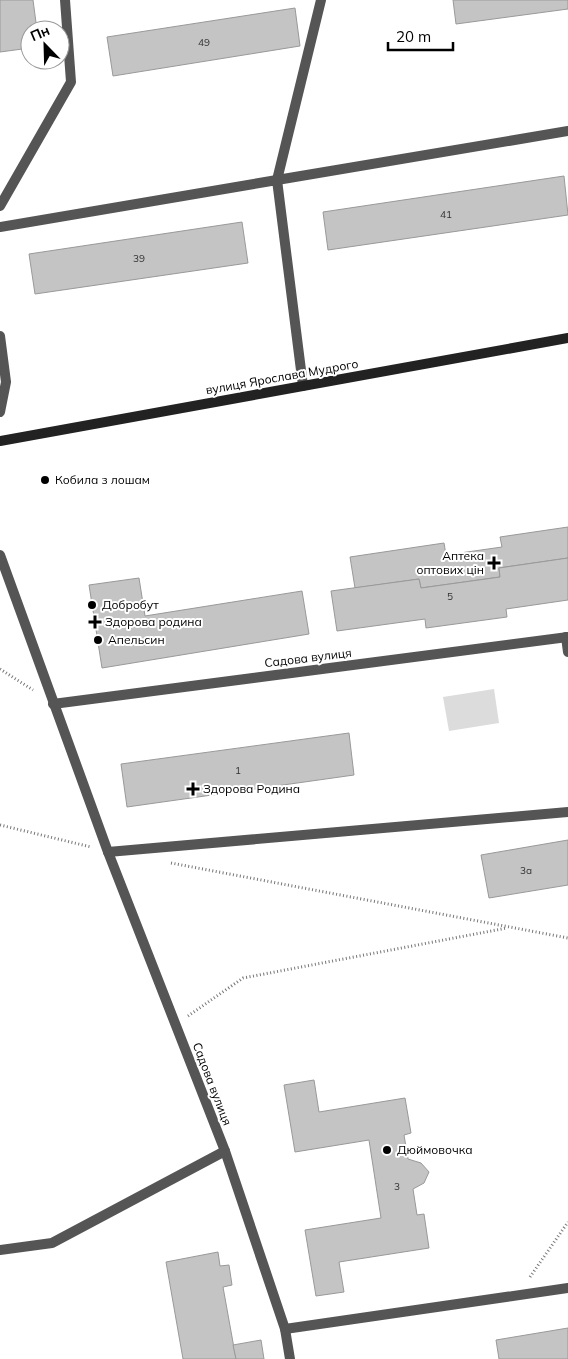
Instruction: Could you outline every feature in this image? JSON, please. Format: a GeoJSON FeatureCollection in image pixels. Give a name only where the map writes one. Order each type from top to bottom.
{"type":"FeatureCollection","features":[{"type":"Feature","properties":{"kind":"street"},"geometry":{"type":"LineString","coordinates":[[0,206],[71,82],[65,0]]}},
{"type":"Feature","properties":{"kind":"street"},"geometry":{"type":"LineString","coordinates":[[303,386],[277,180],[321,0]]}},
{"type":"Feature","properties":{"kind":"street"},"geometry":{"type":"LineString","coordinates":[[0,227],[568,131]]}},
{"type":"Feature","properties":{"kind":"street"},"geometry":{"type":"LineString","coordinates":[[0,336],[6,382],[0,412]]}},
{"type":"Feature","properties":{"kind":"street","name":"вулиця Ярослава Мудрого"},"geometry":{"type":"LineString","coordinates":[[0,442],[568,338]]}},
{"type":"Feature","properties":{"kind":"street","name":"Садова вулиця"},"geometry":{"type":"LineString","coordinates":[[0,554],[108,852],[225,1151],[285,1329],[290,1359]]}},
{"type":"Feature","properties":{"kind":"street","name":"Садова вулиця"},"geometry":{"type":"LineString","coordinates":[[53,704],[567,637],[568,652]]}},
{"type":"Feature","properties":{"kind":"street"},"geometry":{"type":"LineString","coordinates":[[108,852],[568,812]]}},
{"type":"Feature","properties":{"kind":"street"},"geometry":{"type":"LineString","coordinates":[[0,1250],[52,1243],[225,1151]]}},
{"type":"Feature","properties":{"kind":"street"},"geometry":{"type":"LineString","coordinates":[[285,1329],[568,1288]]}},
{"type":"Feature","properties":{"kind":"path"},"geometry":{"type":"LineString","coordinates":[[0,669],[53,704]]}},
{"type":"Feature","properties":{"kind":"path"},"geometry":{"type":"LineString","coordinates":[[0,825],[108,852]]}},
{"type":"Feature","properties":{"kind":"path"},"geometry":{"type":"LineString","coordinates":[[167,863],[568,938]]}},
{"type":"Feature","properties":{"kind":"path"},"geometry":{"type":"LineString","coordinates":[[176,1025],[243,978],[510,927]]}},
{"type":"Feature","properties":{"kind":"path"},"geometry":{"type":"LineString","coordinates":[[516,1296],[568,1222]]}},
{"type":"Feature","properties":{"kind":"shaded area"},"geometry":{"type":"Polygon","coordinates":[[[494,689],[499,723],[449,731],[443,697],[494,689]]]}},
{"type":"Feature","properties":{"kind":"building"},"geometry":{"type":"Polygon","coordinates":[[[0,0],[33,0],[36,20],[20,20],[20,49],[0,52],[0,0]]]}},
{"type":"Feature","properties":{"kind":"building"},"geometry":{"type":"Polygon","coordinates":[[[453,0],[568,0],[568,9],[456,24],[453,0]]]}},
{"type":"Feature","properties":{"kind":"building"},"geometry":{"type":"Polygon","coordinates":[[[295,8],[300,46],[113,76],[107,37],[295,8]]]}},
{"type":"Feature","properties":{"kind":"building"},"geometry":{"type":"Polygon","coordinates":[[[564,176],[568,215],[328,250],[323,212],[564,176]]]}},
{"type":"Feature","properties":{"kind":"building"},"geometry":{"type":"Polygon","coordinates":[[[242,222],[248,263],[35,294],[29,254],[242,222]]]}},
{"type":"Feature","properties":{"kind":"building"},"geometry":{"type":"Polygon","coordinates":[[[568,527],[568,558],[499,568],[500,577],[421,588],[419,579],[355,588],[350,557],[444,543],[446,555],[502,547],[500,537],[568,527]]]}},
{"type":"Feature","properties":{"kind":"building"},"geometry":{"type":"Polygon","coordinates":[[[568,558],[568,600],[506,609],[507,617],[426,628],[425,619],[337,631],[331,591],[419,579],[421,588],[500,577],[499,568],[568,558]]]}},
{"type":"Feature","properties":{"kind":"building"},"geometry":{"type":"Polygon","coordinates":[[[139,578],[145,616],[302,591],[309,634],[102,668],[89,585],[139,578]]]}},
{"type":"Feature","properties":{"kind":"building"},"geometry":{"type":"Polygon","coordinates":[[[349,733],[354,775],[127,807],[121,764],[349,733]]]}},
{"type":"Feature","properties":{"kind":"building"},"geometry":{"type":"Polygon","coordinates":[[[568,840],[568,885],[489,898],[481,855],[568,840]]]}},
{"type":"Feature","properties":{"kind":"building"},"geometry":{"type":"Polygon","coordinates":[[[314,1080],[319,1112],[405,1098],[411,1133],[404,1135],[408,1159],[421,1163],[429,1172],[424,1183],[413,1189],[417,1215],[424,1214],[429,1248],[339,1262],[344,1292],[316,1296],[305,1230],[381,1218],[369,1140],[295,1152],[284,1085],[314,1080]]]}},
{"type":"Feature","properties":{"kind":"building"},"geometry":{"type":"Polygon","coordinates":[[[218,1252],[220,1266],[229,1265],[232,1285],[223,1287],[236,1359],[183,1359],[166,1262],[218,1252]]]}},
{"type":"Feature","properties":{"kind":"building"},"geometry":{"type":"Polygon","coordinates":[[[568,1328],[568,1359],[499,1359],[496,1340],[568,1328]]]}},
{"type":"Feature","properties":{"kind":"building"},"geometry":{"type":"Polygon","coordinates":[[[261,1340],[264,1359],[236,1359],[233,1345],[261,1340]]]}},
{"type":"Feature","properties":{"kind":"place","name":"Кобила з лошам"},"geometry":{"type":"Point","coordinates":[45,480]}},
{"type":"Feature","properties":{"kind":"place","name":"Аптека оптових цін"},"geometry":{"type":"Point","coordinates":[494,563]}},
{"type":"Feature","properties":{"kind":"place","name":"Добробут"},"geometry":{"type":"Point","coordinates":[92,605]}},
{"type":"Feature","properties":{"kind":"place","name":"Здорова родина"},"geometry":{"type":"Point","coordinates":[95,622]}},
{"type":"Feature","properties":{"kind":"place","name":"Апельсин"},"geometry":{"type":"Point","coordinates":[98,640]}},
{"type":"Feature","properties":{"kind":"place","name":"Здорова Родина"},"geometry":{"type":"Point","coordinates":[193,789]}},
{"type":"Feature","properties":{"kind":"place","name":"Дюймовочка"},"geometry":{"type":"Point","coordinates":[387,1150]}}]}
